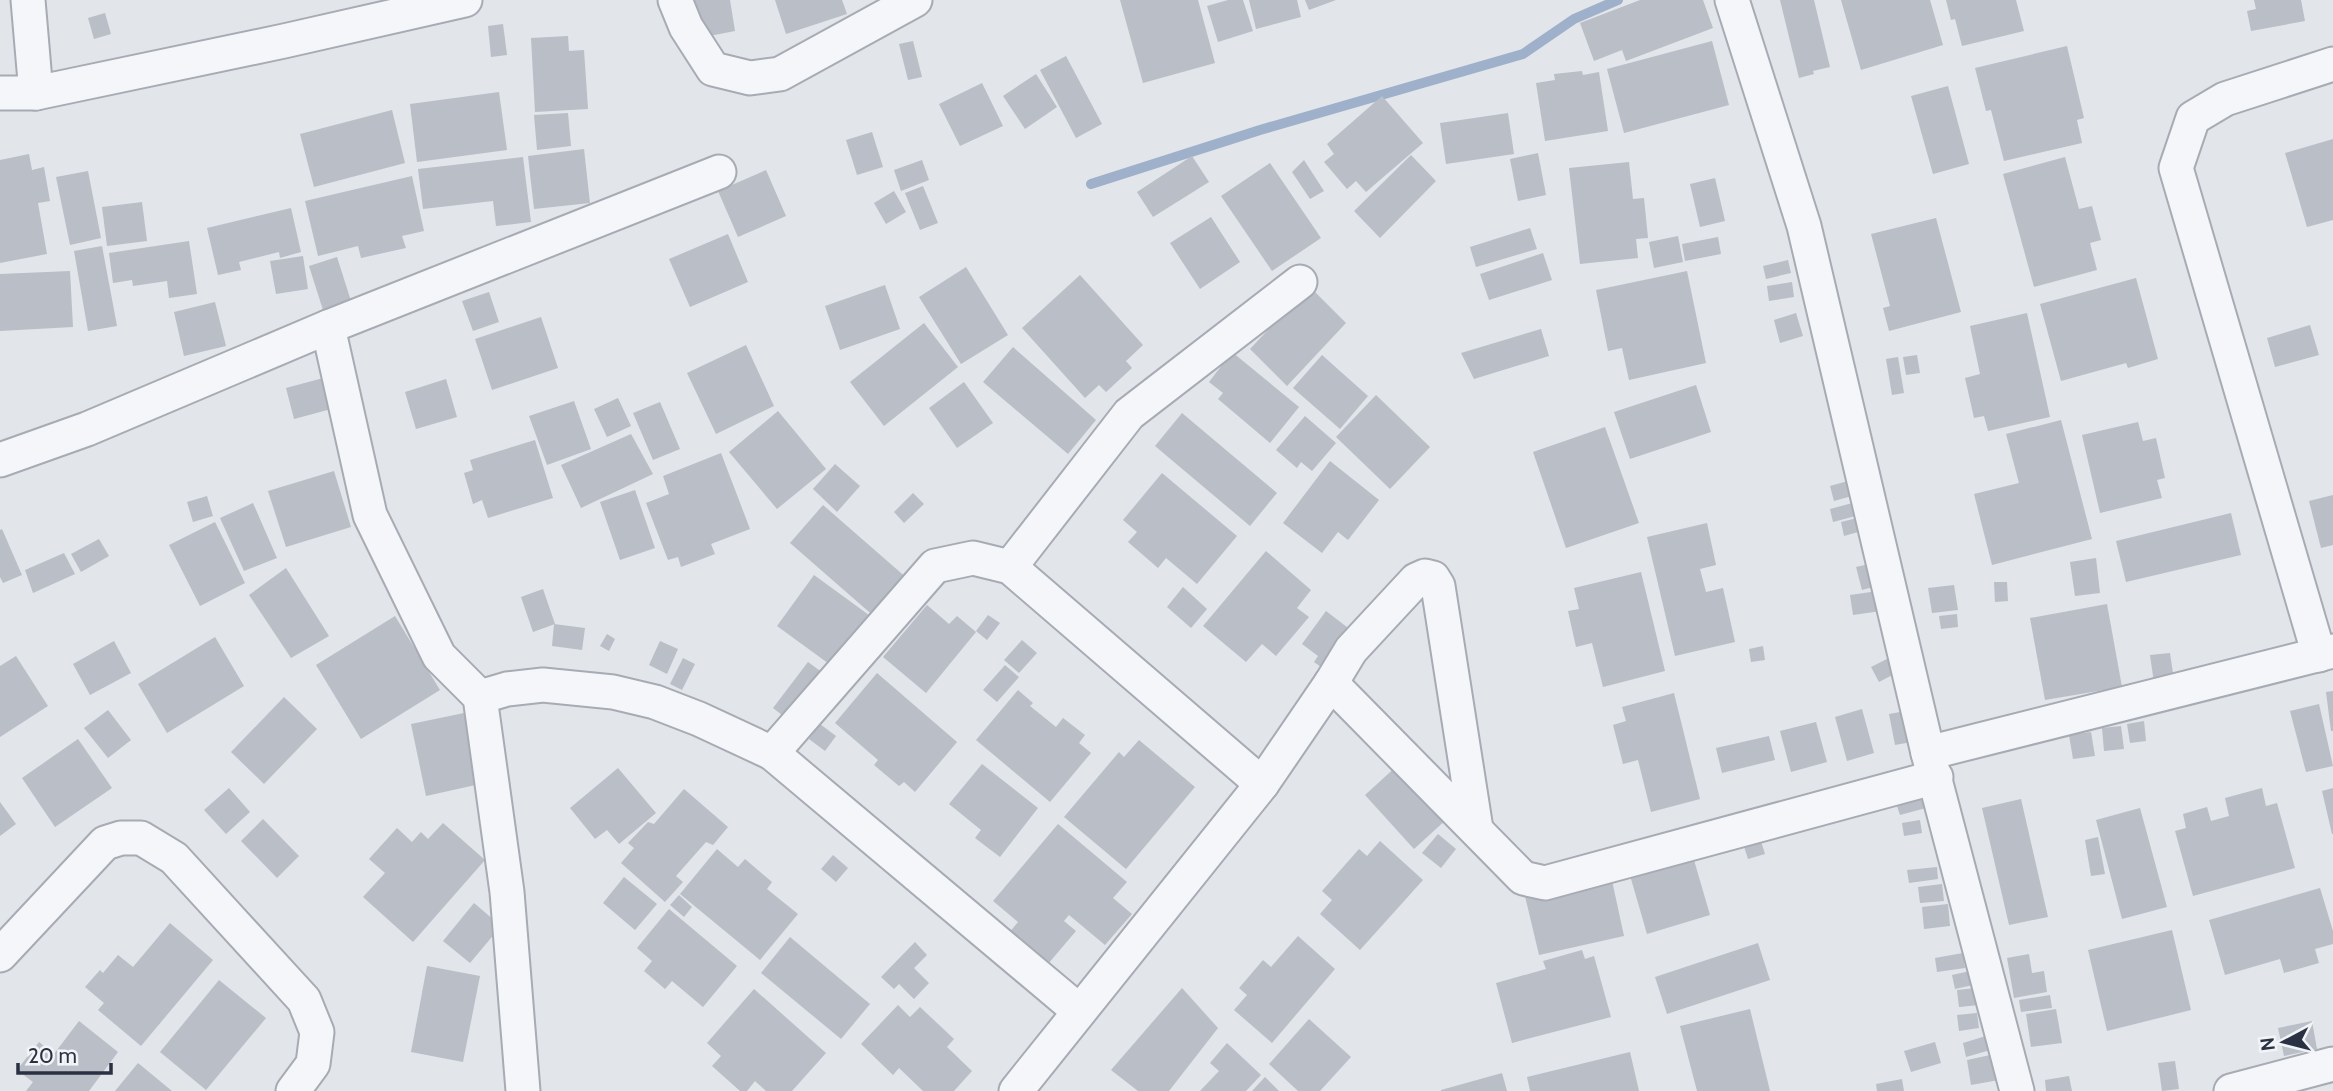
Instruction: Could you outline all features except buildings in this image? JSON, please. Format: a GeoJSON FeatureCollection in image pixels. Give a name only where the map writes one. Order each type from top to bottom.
{"type":"FeatureCollection","features":[{"type":"Feature","properties":{"kind":"street"},"geometry":{"type":"LineString","coordinates":[[28,0],[36,93]]}},
{"type":"Feature","properties":{"kind":"street"},"geometry":{"type":"LineString","coordinates":[[0,93],[36,93],[465,0]]}},
{"type":"Feature","properties":{"kind":"street"},"geometry":{"type":"LineString","coordinates":[[675,0],[686,27],[713,69],[750,78],[780,75],[915,0]]}},
{"type":"Feature","properties":{"kind":"street"},"geometry":{"type":"LineString","coordinates":[[1732,0],[1804,226],[1932,765],[2017,1091]]}},
{"type":"Feature","properties":{"kind":"street"},"geometry":{"type":"LineString","coordinates":[[1331,683],[1523,878],[1545,883],[1932,765],[2326,653],[2176,168],[2193,118],[2225,99],[2333,64]]}},
{"type":"Feature","properties":{"kind":"street"},"geometry":{"type":"LineString","coordinates":[[0,460],[87,429],[328,327],[719,172]]}},
{"type":"Feature","properties":{"kind":"street"},"geometry":{"type":"LineString","coordinates":[[1010,567],[1129,414],[1300,282]]}},
{"type":"Feature","properties":{"kind":"street"},"geometry":{"type":"LineString","coordinates":[[328,327],[370,514],[439,656],[480,697],[507,892],[523,1091]]}},
{"type":"Feature","properties":{"kind":"street"},"geometry":{"type":"LineString","coordinates":[[772,753],[935,566],[973,558],[1010,567],[1262,784]]}},
{"type":"Feature","properties":{"kind":"street"},"geometry":{"type":"LineString","coordinates":[[1016,1091],[1262,784],[1351,650],[1416,580],[1425,576],[1433,578],[1438,586],[1476,829]]}},
{"type":"Feature","properties":{"kind":"street"},"geometry":{"type":"LineString","coordinates":[[480,697],[507,689],[543,685],[613,692],[655,702],[772,753],[1079,1012]]}},
{"type":"Feature","properties":{"kind":"street"},"geometry":{"type":"LineString","coordinates":[[0,955],[105,843],[121,838],[142,838],[174,858],[304,1000],[317,1032],[313,1064],[293,1091]]}},
{"type":"Feature","properties":{"kind":"street"},"geometry":{"type":"LineString","coordinates":[[2231,1091],[2333,1063]]}},
{"type":"Feature","properties":{"kind":"waterway"},"geometry":{"type":"LineString","coordinates":[[1091,184],[1260,130],[1523,54],[1574,19],[1618,0]]}}]}
